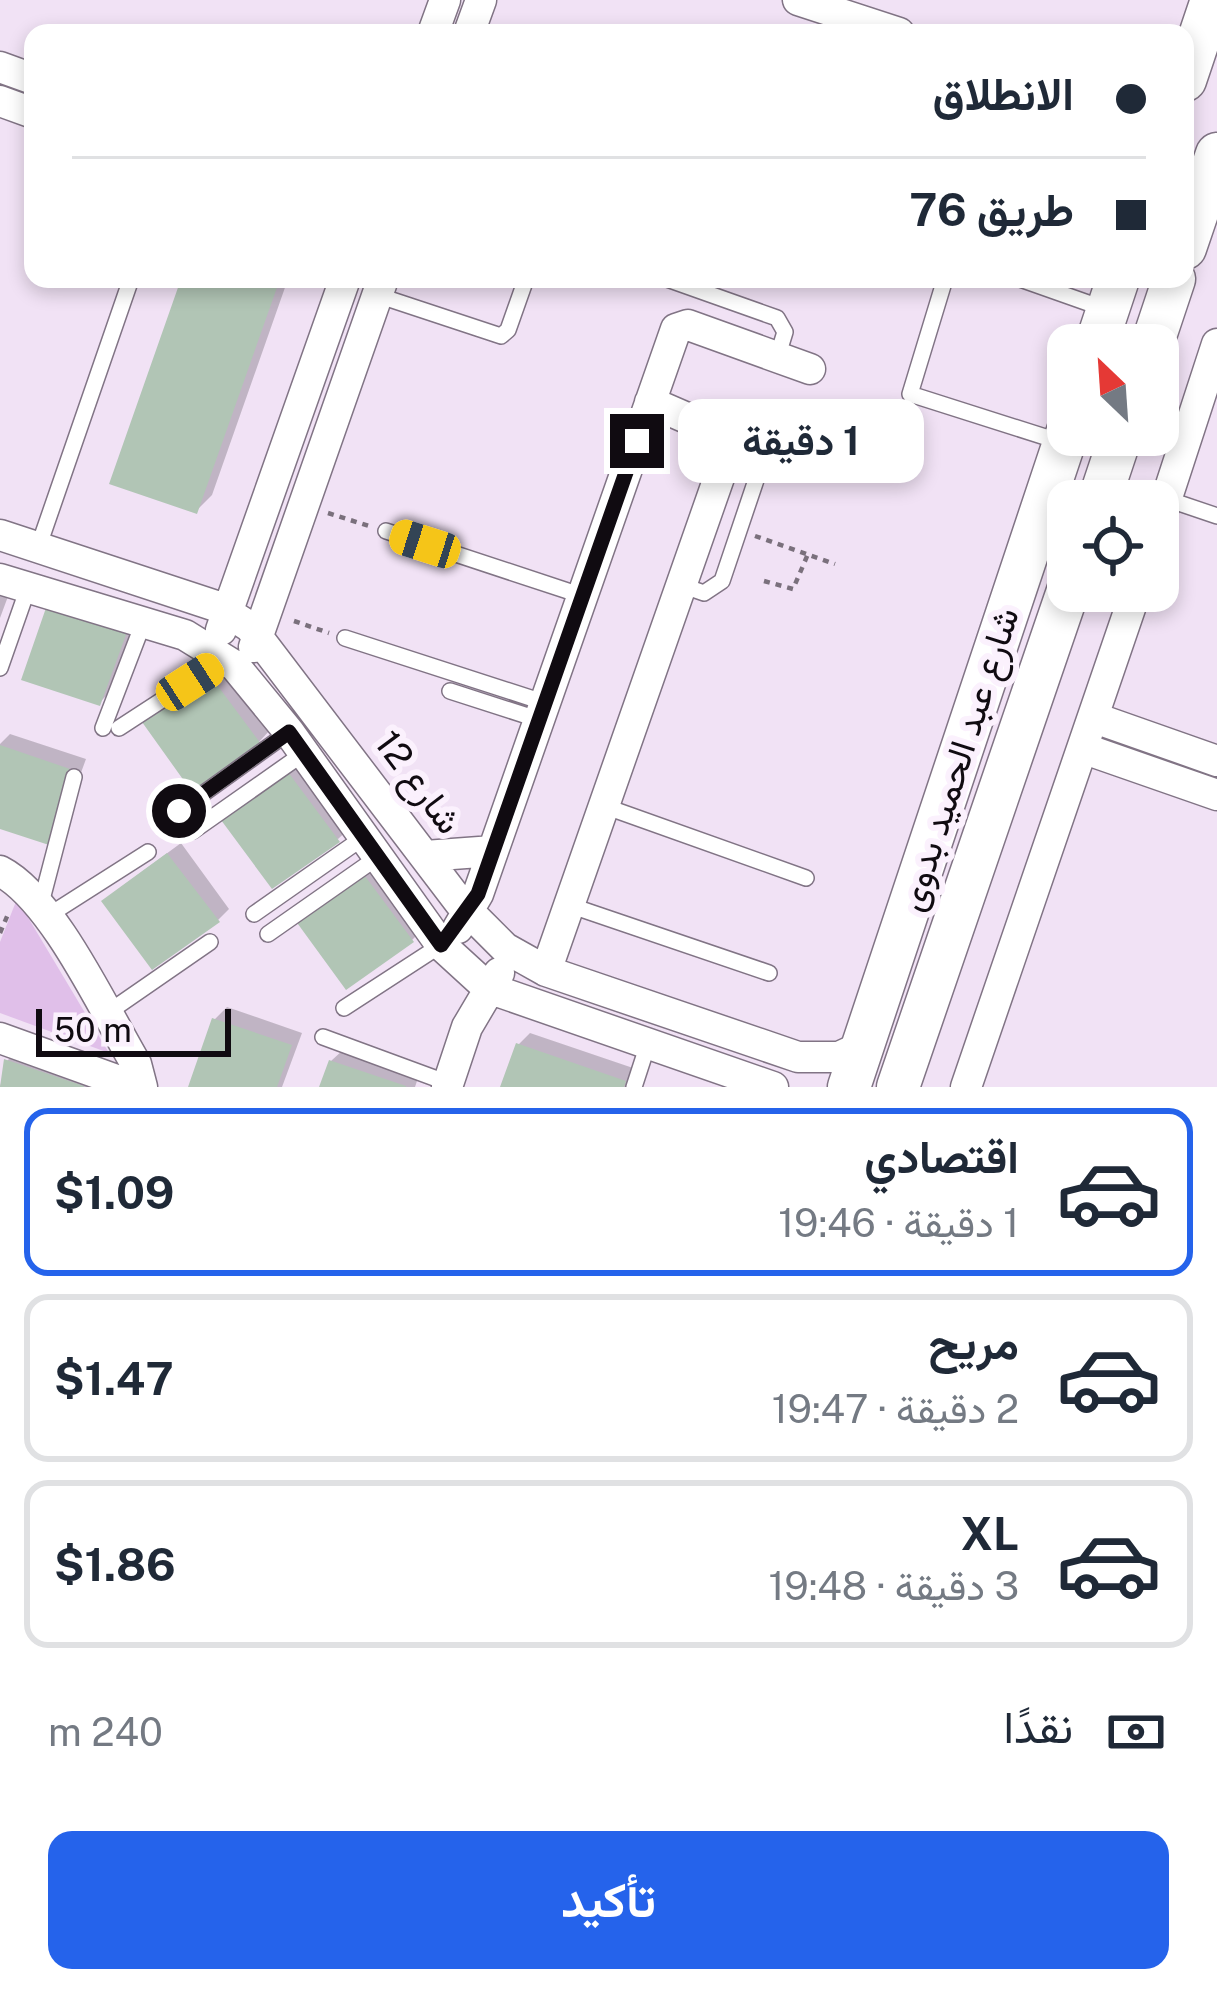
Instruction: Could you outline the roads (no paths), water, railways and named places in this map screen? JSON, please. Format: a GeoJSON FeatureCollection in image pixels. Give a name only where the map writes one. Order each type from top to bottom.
{"type":"FeatureCollection","features":[{"type":"Feature","properties":{"kind":"main road"},"geometry":{"type":"LineString","coordinates":[[1194,51],[1209,3]]}},
{"type":"Feature","properties":{"kind":"main road"},"geometry":{"type":"LineString","coordinates":[[1194,222],[1217,156]]}},
{"type":"Feature","properties":{"kind":"main road"},"geometry":{"type":"LineString","coordinates":[[1159,324],[1171,288]]}},
{"type":"Feature","properties":{"kind":"main road","name":"شارع عبد الحميد بدوى"},"geometry":{"type":"LineString","coordinates":[[849,1087],[1060,456]]}},
{"type":"Feature","properties":{"kind":"main road","name":"شارع عبد الحميد بدوى"},"geometry":{"type":"LineString","coordinates":[[898,1087],[1061,612]]}},
{"type":"Feature","properties":{"kind":"street"},"geometry":{"type":"LineString","coordinates":[[798,0],[871,24]]}},
{"type":"Feature","properties":{"kind":"street"},"geometry":{"type":"LineString","coordinates":[[227,661],[227,611],[342,288]]}},
{"type":"Feature","properties":{"kind":"street"},"geometry":{"type":"LineString","coordinates":[[227,661],[258,634],[380,288]]}},
{"type":"Feature","properties":{"kind":"street"},"geometry":{"type":"LineString","coordinates":[[441,945],[469,914],[681,325],[810,369]]}},
{"type":"Feature","properties":{"kind":"street"},"geometry":{"type":"LineString","coordinates":[[1172,480],[1217,344]]}},
{"type":"Feature","properties":{"kind":"street"},"geometry":{"type":"LineString","coordinates":[[546,971],[729,449],[719,432],[650,402]]}},
{"type":"Feature","properties":{"kind":"street","name":"شارع 12"},"geometry":{"type":"LineString","coordinates":[[0,535],[227,611],[258,634],[469,914],[514,954],[546,971],[798,1057],[826,1059],[862,1046]]}},
{"type":"Feature","properties":{"kind":"street","name":"شارع 12"},"geometry":{"type":"LineString","coordinates":[[14,584],[144,621],[227,661],[296,742],[441,945],[488,988],[773,1087]]}},
{"type":"Feature","properties":{"kind":"street"},"geometry":{"type":"LineString","coordinates":[[966,1087],[1129,612]]}},
{"type":"Feature","properties":{"kind":"street"},"geometry":{"type":"LineString","coordinates":[[1095,718],[1217,760]]}},
{"type":"Feature","properties":{"kind":"street"},"geometry":{"type":"LineString","coordinates":[[1085,748],[1217,795]]}},
{"type":"Feature","properties":{"kind":"street"},"geometry":{"type":"LineString","coordinates":[[425,856],[493,851]]}},
{"type":"Feature","properties":{"kind":"street"},"geometry":{"type":"LineString","coordinates":[[0,871],[20,884],[43,912],[145,1085]]}},
{"type":"Feature","properties":{"kind":"street"},"geometry":{"type":"LineString","coordinates":[[447,1085],[488,988],[514,954]]}},
{"type":"Feature","properties":{"kind":"street"},"geometry":{"type":"LineString","coordinates":[[1,1042],[98,1080],[145,1085]]}},
{"type":"Feature","properties":{"kind":"lane"},"geometry":{"type":"LineString","coordinates":[[38,548],[128,288]]}},
{"type":"Feature","properties":{"kind":"lane"},"geometry":{"type":"LineString","coordinates":[[382,288],[501,337],[523,288]]}},
{"type":"Feature","properties":{"kind":"lane"},"geometry":{"type":"LineString","coordinates":[[692,288],[777,318],[784,332],[777,358]]}},
{"type":"Feature","properties":{"kind":"lane"},"geometry":{"type":"LineString","coordinates":[[942,288],[910,394],[1047,432]]}},
{"type":"Feature","properties":{"kind":"lane"},"geometry":{"type":"LineString","coordinates":[[1045,288],[1108,311]]}},
{"type":"Feature","properties":{"kind":"lane"},"geometry":{"type":"LineString","coordinates":[[681,585],[704,593],[718,587],[739,530],[756,470],[746,457],[729,449]]}},
{"type":"Feature","properties":{"kind":"lane"},"geometry":{"type":"LineString","coordinates":[[1179,513],[1217,516]]}},
{"type":"Feature","properties":{"kind":"lane"},"geometry":{"type":"LineString","coordinates":[[386,531],[583,596]]}},
{"type":"Feature","properties":{"kind":"lane"},"geometry":{"type":"LineString","coordinates":[[0,668],[14,584]]}},
{"type":"Feature","properties":{"kind":"lane"},"geometry":{"type":"LineString","coordinates":[[144,621],[111,728],[227,661]]}},
{"type":"Feature","properties":{"kind":"lane"},"geometry":{"type":"LineString","coordinates":[[345,638],[543,712]]}},
{"type":"Feature","properties":{"kind":"lane"},"geometry":{"type":"LineString","coordinates":[[450,691],[543,712]]}},
{"type":"Feature","properties":{"kind":"lane"},"geometry":{"type":"LineString","coordinates":[[179,811],[296,742]]}},
{"type":"Feature","properties":{"kind":"lane"},"geometry":{"type":"LineString","coordinates":[[193,831],[296,742]]}},
{"type":"Feature","properties":{"kind":"lane"},"geometry":{"type":"LineString","coordinates":[[43,912],[74,777]]}},
{"type":"Feature","properties":{"kind":"lane"},"geometry":{"type":"LineString","coordinates":[[604,806],[806,878]]}},
{"type":"Feature","properties":{"kind":"lane"},"geometry":{"type":"LineString","coordinates":[[254,914],[371,847]]}},
{"type":"Feature","properties":{"kind":"lane"},"geometry":{"type":"LineString","coordinates":[[268,934],[371,847]]}},
{"type":"Feature","properties":{"kind":"lane"},"geometry":{"type":"LineString","coordinates":[[43,912],[148,852]]}},
{"type":"Feature","properties":{"kind":"lane"},"geometry":{"type":"LineString","coordinates":[[569,904],[769,973]]}},
{"type":"Feature","properties":{"kind":"lane"},"geometry":{"type":"LineString","coordinates":[[106,1014],[210,942]]}},
{"type":"Feature","properties":{"kind":"lane"},"geometry":{"type":"LineString","coordinates":[[344,1008],[441,945]]}},
{"type":"Feature","properties":{"kind":"lane"},"geometry":{"type":"LineString","coordinates":[[323,1037],[447,1085]]}},
{"type":"Feature","properties":{"kind":"lane"},"geometry":{"type":"LineString","coordinates":[[634,1087],[648,1044]]}}]}
